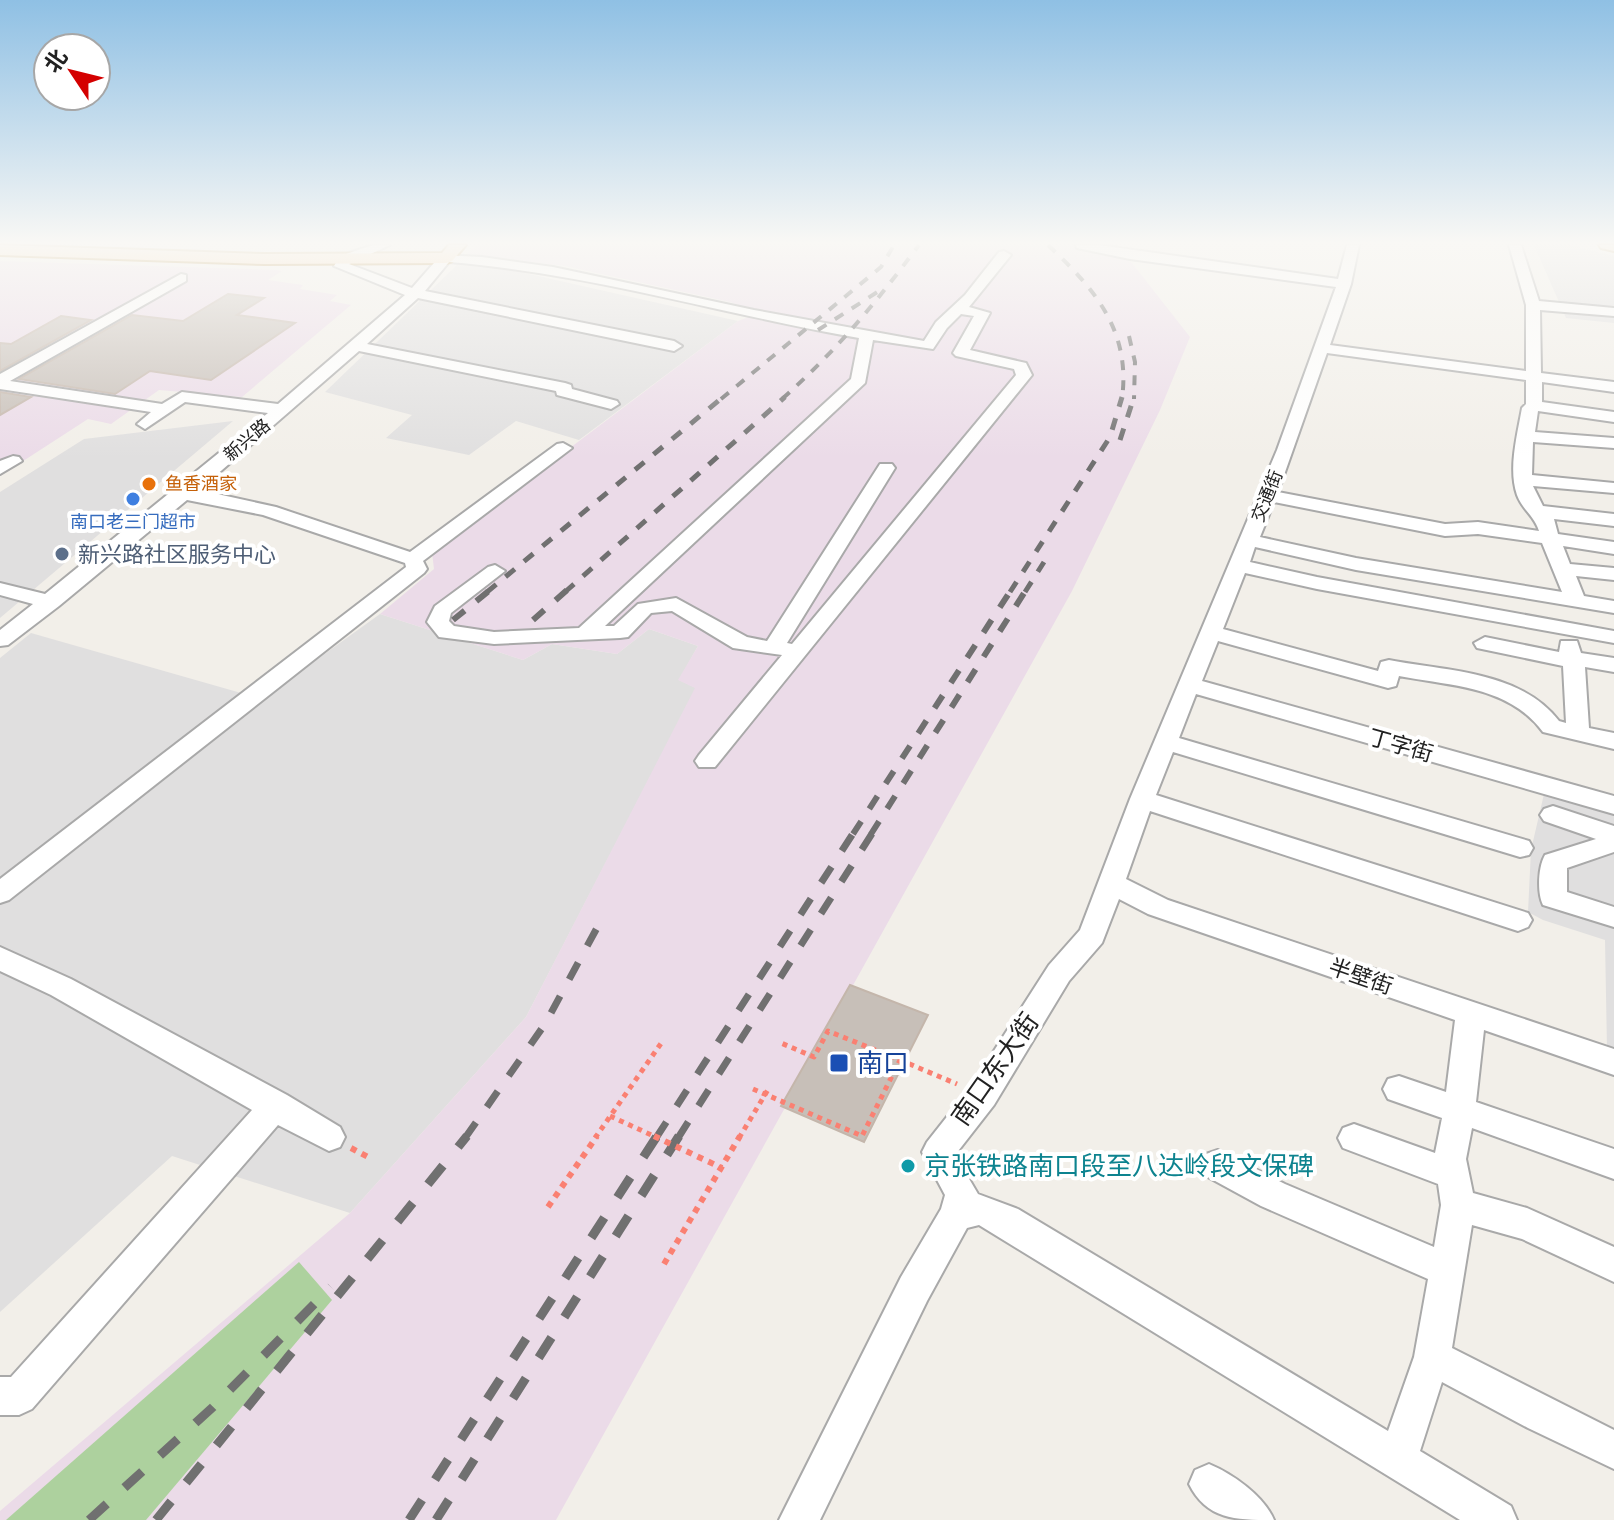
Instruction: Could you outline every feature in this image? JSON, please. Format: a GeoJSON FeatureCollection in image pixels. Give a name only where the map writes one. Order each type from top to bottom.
{"type":"FeatureCollection","features":[{"type":"Feature","properties":{"kind":"street"},"geometry":{"type":"LineString","coordinates":[[0,382],[115,316]]}},
{"type":"Feature","properties":{"kind":"street","name":"新兴路"},"geometry":{"type":"LineString","coordinates":[[0,640],[184,494],[389,316]]}},
{"type":"Feature","properties":{"kind":"street"},"geometry":{"type":"LineString","coordinates":[[527,316],[674,346]]}},
{"type":"Feature","properties":{"kind":"street"},"geometry":{"type":"LineString","coordinates":[[766,316],[928,346],[950,316]]}},
{"type":"Feature","properties":{"kind":"street"},"geometry":{"type":"LineString","coordinates":[[707,761],[1024,375],[1021,366],[961,353],[981,316]]}},
{"type":"Feature","properties":{"kind":"street","name":"交通街"},"geometry":{"type":"LineString","coordinates":[[1165,742],[1267,495],[1333,316]]}},
{"type":"Feature","properties":{"kind":"street"},"geometry":{"type":"LineString","coordinates":[[1534,316],[1534,406]]}},
{"type":"Feature","properties":{"kind":"street"},"geometry":{"type":"LineString","coordinates":[[582,636],[859,380],[867,334]]}},
{"type":"Feature","properties":{"kind":"street"},"geometry":{"type":"LineString","coordinates":[[356,346],[565,388],[563,392],[611,404]]}},
{"type":"Feature","properties":{"kind":"street"},"geometry":{"type":"LineString","coordinates":[[1321,348],[1614,387]]}},
{"type":"Feature","properties":{"kind":"street"},"geometry":{"type":"LineString","coordinates":[[0,382],[166,409]]}},
{"type":"Feature","properties":{"kind":"street"},"geometry":{"type":"LineString","coordinates":[[145,424],[182,397],[283,410]]}},
{"type":"Feature","properties":{"kind":"street"},"geometry":{"type":"LineString","coordinates":[[1575,599],[1544,517],[1534,511],[1521,479],[1530,408],[1534,406],[1614,417]]}},
{"type":"Feature","properties":{"kind":"street"},"geometry":{"type":"LineString","coordinates":[[1527,436],[1614,443]]}},
{"type":"Feature","properties":{"kind":"street"},"geometry":{"type":"LineString","coordinates":[[413,559],[563,448]]}},
{"type":"Feature","properties":{"kind":"street"},"geometry":{"type":"LineString","coordinates":[[0,458],[13,461],[0,469]]}},
{"type":"Feature","properties":{"kind":"street"},"geometry":{"type":"LineString","coordinates":[[773,648],[886,468]]}},
{"type":"Feature","properties":{"kind":"street"},"geometry":{"type":"LineString","coordinates":[[1521,479],[1614,488]]}},
{"type":"Feature","properties":{"kind":"street"},"geometry":{"type":"LineString","coordinates":[[184,494],[213,496],[266,511],[413,559]]}},
{"type":"Feature","properties":{"kind":"street"},"geometry":{"type":"LineString","coordinates":[[1267,495],[1445,530],[1478,528],[1614,548]]}},
{"type":"Feature","properties":{"kind":"street"},"geometry":{"type":"LineString","coordinates":[[1534,511],[1614,520]]}},
{"type":"Feature","properties":{"kind":"street"},"geometry":{"type":"LineString","coordinates":[[1248,540],[1519,594],[1575,599],[1614,607]]}},
{"type":"Feature","properties":{"kind":"street"},"geometry":{"type":"LineString","coordinates":[[0,893],[417,569],[413,559]]}},
{"type":"Feature","properties":{"kind":"street"},"geometry":{"type":"LineString","coordinates":[[1238,565],[1317,583],[1614,637]]}},
{"type":"Feature","properties":{"kind":"street"},"geometry":{"type":"LineString","coordinates":[[1564,569],[1614,574]]}},
{"type":"Feature","properties":{"kind":"street"},"geometry":{"type":"LineString","coordinates":[[495,571],[442,610],[438,622],[447,632],[494,638],[620,632],[645,608],[676,604],[741,643],[797,651]]}},
{"type":"Feature","properties":{"kind":"street"},"geometry":{"type":"LineString","coordinates":[[0,589],[52,602]]}},
{"type":"Feature","properties":{"kind":"street"},"geometry":{"type":"LineString","coordinates":[[1569,628],[1570,653],[1574,658],[1578,733]]}},
{"type":"Feature","properties":{"kind":"street"},"geometry":{"type":"LineString","coordinates":[[1211,632],[1388,681],[1389,667],[1511,692],[1546,718],[1551,727],[1614,741]]}},
{"type":"Feature","properties":{"kind":"street"},"geometry":{"type":"LineString","coordinates":[[1485,643],[1568,660],[1574,658],[1614,665]]}},
{"type":"Feature","properties":{"kind":"street","name":"丁字街"},"geometry":{"type":"LineString","coordinates":[[1189,685],[1614,805]]}},
{"type":"Feature","properties":{"kind":"street"},"geometry":{"type":"LineString","coordinates":[[1165,742],[1520,848]]}},
{"type":"Feature","properties":{"kind":"street","name":"南口东大街"},"geometry":{"type":"LineString","coordinates":[[956,1215],[962,1194],[957,1180],[942,1167],[938,1152],[983,1095],[1059,973],[1092,935],[1165,742]]}},
{"type":"Feature","properties":{"kind":"street"},"geometry":{"type":"LineString","coordinates":[[1142,799],[1518,920]]}},
{"type":"Feature","properties":{"kind":"street"},"geometry":{"type":"LineString","coordinates":[[1553,815],[1614,836]]}},
{"type":"Feature","properties":{"kind":"street"},"geometry":{"type":"LineString","coordinates":[[1614,843],[1554,862],[1553,898],[1614,917]]}},
{"type":"Feature","properties":{"kind":"street","name":"半壁街"},"geometry":{"type":"LineString","coordinates":[[1110,883],[1158,907],[1614,1062]]}},
{"type":"Feature","properties":{"kind":"street"},"geometry":{"type":"LineString","coordinates":[[0,958],[61,987],[329,1137]]}},
{"type":"Feature","properties":{"kind":"street"},"geometry":{"type":"LineString","coordinates":[[1397,1460],[1432,1357],[1447,1270],[1455,1189],[1450,1159],[1471,1014]]}},
{"type":"Feature","properties":{"kind":"street"},"geometry":{"type":"LineString","coordinates":[[1399,1089],[1614,1164]]}},
{"type":"Feature","properties":{"kind":"street"},"geometry":{"type":"LineString","coordinates":[[0,1396],[19,1396],[276,1105]]}},
{"type":"Feature","properties":{"kind":"street"},"geometry":{"type":"LineString","coordinates":[[1354,1138],[1614,1265]]}},
{"type":"Feature","properties":{"kind":"street"},"geometry":{"type":"LineString","coordinates":[[1218,1165],[1273,1195],[1447,1270]]}},
{"type":"Feature","properties":{"kind":"street"},"geometry":{"type":"LineString","coordinates":[[799,1520],[914,1289],[956,1215],[980,1209],[1006,1220],[1497,1520]]}},
{"type":"Feature","properties":{"kind":"street"},"geometry":{"type":"LineString","coordinates":[[1432,1357],[1614,1450]]}},
{"type":"Feature","properties":{"kind":"street"},"geometry":{"type":"LineString","coordinates":[[1209,1484],[1254,1520]]}},
{"type":"Feature","properties":{"kind":"path"},"geometry":{"type":"LineString","coordinates":[[781,1043],[814,1057],[828,1031],[983,1095]]}},
{"type":"Feature","properties":{"kind":"path"},"geometry":{"type":"LineString","coordinates":[[548,1207],[662,1042]]}},
{"type":"Feature","properties":{"kind":"path"},"geometry":{"type":"LineString","coordinates":[[753,1089],[862,1136],[900,1060]]}},
{"type":"Feature","properties":{"kind":"path"},"geometry":{"type":"LineString","coordinates":[[664,1264],[769,1088]]}},
{"type":"Feature","properties":{"kind":"path"},"geometry":{"type":"LineString","coordinates":[[610,1116],[722,1168]]}},
{"type":"Feature","properties":{"kind":"shaded area"},"geometry":{"type":"Polygon","coordinates":[[[0,316],[338,316],[242,397],[159,390],[111,424],[88,419],[0,476],[0,316]]]}},
{"type":"Feature","properties":{"kind":"shaded area"},"geometry":{"type":"Polygon","coordinates":[[[404,316],[715,316],[738,321],[579,440],[516,421],[469,455],[386,438],[412,415],[325,392],[404,316]]]}},
{"type":"Feature","properties":{"kind":"shaded area"},"geometry":{"type":"Polygon","coordinates":[[[752,316],[1173,316],[1190,337],[1160,410],[1072,591],[556,1520],[0,1520],[0,1511],[350,1213],[526,1017],[695,688],[678,680],[698,646],[649,629],[617,654],[552,644],[523,660],[380,614],[434,569],[432,552],[738,321],[752,316]]]}},
{"type":"Feature","properties":{"kind":"shaded area"},"geometry":{"type":"Polygon","coordinates":[[[1614,316],[1614,323],[1566,318],[1614,316]]]}},
{"type":"Feature","properties":{"kind":"shaded area"},"geometry":{"type":"Polygon","coordinates":[[[233,421],[0,618],[0,492],[84,439],[233,421]]]}},
{"type":"Feature","properties":{"kind":"shaded area"},"geometry":{"type":"Polygon","coordinates":[[[380,614],[523,660],[552,644],[617,654],[649,629],[698,646],[679,680],[696,688],[526,1017],[350,1213],[172,1156],[0,1312],[0,658],[31,633],[262,699],[380,614]]]}},
{"type":"Feature","properties":{"kind":"shaded area"},"geometry":{"type":"Polygon","coordinates":[[[1544,794],[1614,814],[1614,1052],[1607,1049],[1605,940],[1528,912],[1531,850],[1544,794]]]}},
{"type":"Feature","properties":{"kind":"green space"},"geometry":{"type":"Polygon","coordinates":[[[299,1262],[332,1300],[146,1520],[6,1520],[299,1262]]]}},
{"type":"Feature","properties":{"kind":"building"},"geometry":{"type":"Polygon","coordinates":[[[61,316],[91,320],[0,371],[0,343],[11,344],[61,316]]]}},
{"type":"Feature","properties":{"kind":"building"},"geometry":{"type":"Polygon","coordinates":[[[130,316],[183,321],[191,316],[244,316],[295,323],[211,380],[150,371],[115,394],[19,379],[130,316]]]}},
{"type":"Feature","properties":{"kind":"building"},"geometry":{"type":"Polygon","coordinates":[[[0,392],[31,397],[0,415],[0,392]]]}},
{"type":"Feature","properties":{"kind":"building"},"geometry":{"type":"Polygon","coordinates":[[[850,985],[928,1015],[864,1142],[781,1106],[850,985]]]}},
{"type":"Feature","properties":{"kind":"railway"},"geometry":{"type":"LineString","coordinates":[[721,399],[822,316]]}},
{"type":"Feature","properties":{"kind":"railway"},"geometry":{"type":"LineString","coordinates":[[818,330],[840,316]]}},
{"type":"Feature","properties":{"kind":"railway"},"geometry":{"type":"LineString","coordinates":[[782,399],[863,316]]}},
{"type":"Feature","properties":{"kind":"railway"},"geometry":{"type":"LineString","coordinates":[[1107,316],[1121,352],[1122,399]]}},
{"type":"Feature","properties":{"kind":"railway"},"geometry":{"type":"LineString","coordinates":[[1129,336],[1135,362],[1134,399]]}},
{"type":"Feature","properties":{"kind":"railway"},"geometry":{"type":"LineString","coordinates":[[487,592],[723,397]]}},
{"type":"Feature","properties":{"kind":"railway"},"geometry":{"type":"LineString","coordinates":[[565,592],[785,397]]}},
{"type":"Feature","properties":{"kind":"railway"},"geometry":{"type":"LineString","coordinates":[[1010,592],[1110,437],[1122,397]]}},
{"type":"Feature","properties":{"kind":"railway"},"geometry":{"type":"LineString","coordinates":[[1120,440],[1134,397]]}},
{"type":"Feature","properties":{"kind":"railway"},"geometry":{"type":"LineString","coordinates":[[1025,592],[1044,562]]}},
{"type":"Feature","properties":{"kind":"railway"},"geometry":{"type":"LineString","coordinates":[[453,620],[490,590]]}},
{"type":"Feature","properties":{"kind":"railway"},"geometry":{"type":"LineString","coordinates":[[533,620],[567,590]]}},
{"type":"Feature","properties":{"kind":"railway"},"geometry":{"type":"LineString","coordinates":[[853,834],[1011,590]]}},
{"type":"Feature","properties":{"kind":"railway"},"geometry":{"type":"LineString","coordinates":[[871,834],[1026,590]]}},
{"type":"Feature","properties":{"kind":"railway"},"geometry":{"type":"LineString","coordinates":[[656,1138],[854,832]]}},
{"type":"Feature","properties":{"kind":"railway"},"geometry":{"type":"LineString","coordinates":[[678,1138],[873,832]]}},
{"type":"Feature","properties":{"kind":"railway"},"geometry":{"type":"LineString","coordinates":[[465,1138],[545,1024],[598,926]]}},
{"type":"Feature","properties":{"kind":"railway"},"geometry":{"type":"LineString","coordinates":[[156,1520],[467,1136]]}},
{"type":"Feature","properties":{"kind":"railway"},"geometry":{"type":"LineString","coordinates":[[409,1520],[657,1136]]}},
{"type":"Feature","properties":{"kind":"railway"},"geometry":{"type":"LineString","coordinates":[[436,1520],[679,1136]]}},
{"type":"Feature","properties":{"kind":"railway"},"geometry":{"type":"LineString","coordinates":[[89,1520],[213,1407],[331,1287]]}},
{"type":"Feature","properties":{"kind":"place","name":"鱼香酒家"},"geometry":{"type":"Point","coordinates":[149,484]}},
{"type":"Feature","properties":{"kind":"place","name":"南口老三门超市"},"geometry":{"type":"Point","coordinates":[133,499]}},
{"type":"Feature","properties":{"kind":"place","name":"新兴路社区服务中心"},"geometry":{"type":"Point","coordinates":[62,554]}},
{"type":"Feature","properties":{"kind":"place","name":"南口"},"geometry":{"type":"Point","coordinates":[839,1063]}},
{"type":"Feature","properties":{"kind":"place","name":"京张铁路南口段至八达岭段文保碑"},"geometry":{"type":"Point","coordinates":[908,1166]}}]}
